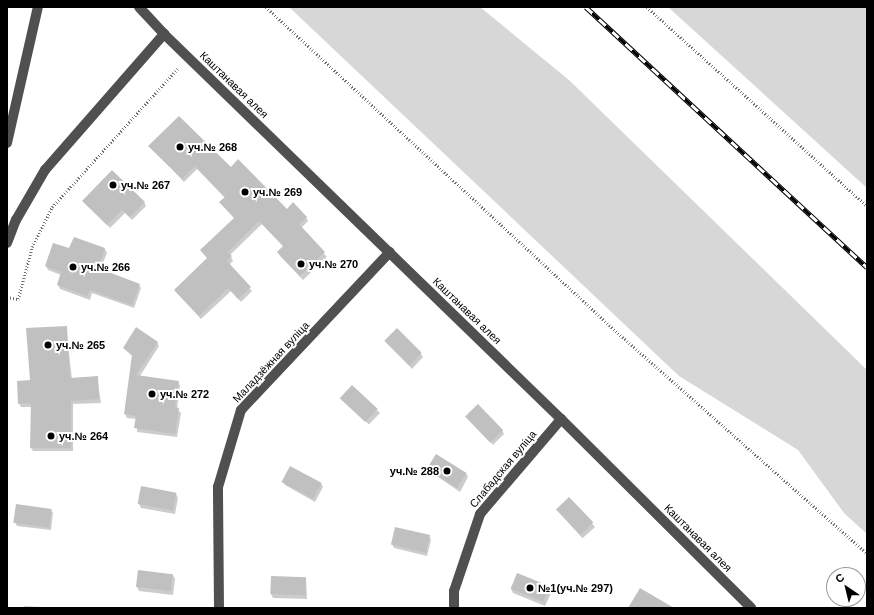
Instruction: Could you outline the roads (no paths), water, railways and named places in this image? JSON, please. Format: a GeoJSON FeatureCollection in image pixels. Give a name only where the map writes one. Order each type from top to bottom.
{"type":"FeatureCollection","features":[{"type":"Feature","properties":{"kind":"street"},"geometry":{"type":"LineString","coordinates":[[7,143],[38,7]]}},
{"type":"Feature","properties":{"kind":"street","name":"Каштанавая алея"},"geometry":{"type":"LineString","coordinates":[[139,7],[188,58],[561,419],[739,604],[750,608]]}},
{"type":"Feature","properties":{"kind":"street"},"geometry":{"type":"LineString","coordinates":[[7,243],[16,220],[45,170],[164,34]]}},
{"type":"Feature","properties":{"kind":"street","name":"Маладзёжная вуліца"},"geometry":{"type":"LineString","coordinates":[[219,608],[218,487],[241,410],[390,252]]}},
{"type":"Feature","properties":{"kind":"street","name":"Слабадская вуліца"},"geometry":{"type":"LineString","coordinates":[[454,608],[454,591],[480,514],[561,419]]}},
{"type":"Feature","properties":{"kind":"railway"},"geometry":{"type":"LineString","coordinates":[[586,7],[867,267]]}},
{"type":"Feature","properties":{"kind":"place","name":"уч.№ 268"},"geometry":{"type":"Point","coordinates":[180,147]}},
{"type":"Feature","properties":{"kind":"place","name":"уч.№ 267"},"geometry":{"type":"Point","coordinates":[113,185]}},
{"type":"Feature","properties":{"kind":"place","name":"уч.№ 269"},"geometry":{"type":"Point","coordinates":[245,192]}},
{"type":"Feature","properties":{"kind":"place","name":"уч.№ 270"},"geometry":{"type":"Point","coordinates":[301,264]}},
{"type":"Feature","properties":{"kind":"place","name":"уч.№ 266"},"geometry":{"type":"Point","coordinates":[73,267]}},
{"type":"Feature","properties":{"kind":"place","name":"уч.№ 265"},"geometry":{"type":"Point","coordinates":[48,345]}},
{"type":"Feature","properties":{"kind":"place","name":"уч.№ 272"},"geometry":{"type":"Point","coordinates":[152,394]}},
{"type":"Feature","properties":{"kind":"place","name":"уч.№ 264"},"geometry":{"type":"Point","coordinates":[51,436]}},
{"type":"Feature","properties":{"kind":"place","name":"уч.№ 288"},"geometry":{"type":"Point","coordinates":[447,471]}},
{"type":"Feature","properties":{"kind":"place","name":"№1(уч.№ 297)"},"geometry":{"type":"Point","coordinates":[530,588]}}]}
